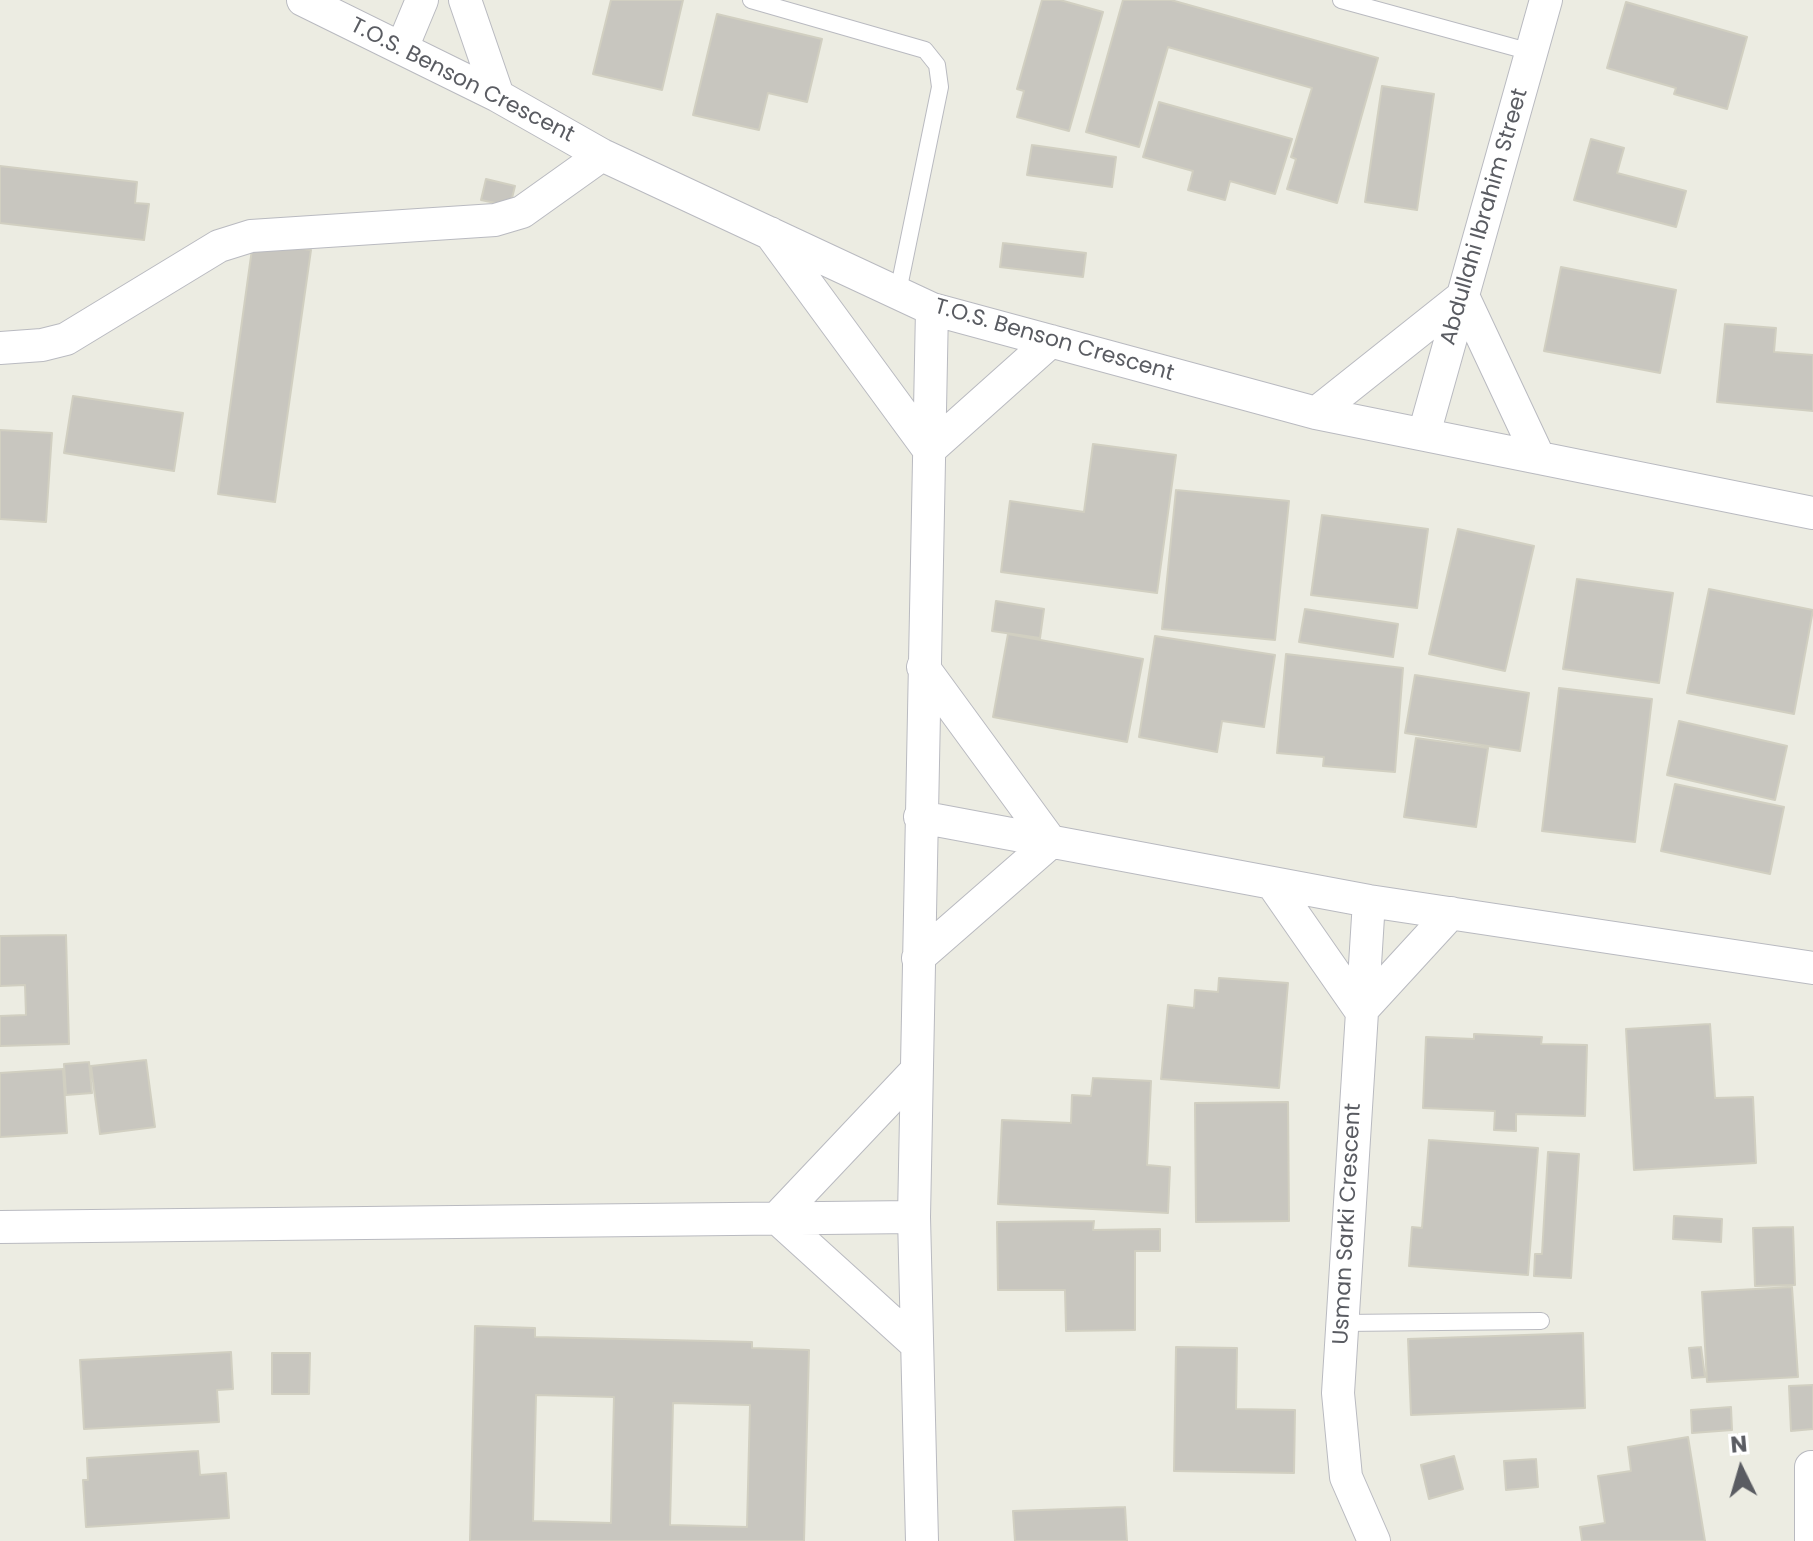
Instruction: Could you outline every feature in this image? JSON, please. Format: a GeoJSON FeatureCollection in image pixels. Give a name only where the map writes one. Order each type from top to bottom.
{"type":"FeatureCollection","features":[{"type":"Feature","properties":{"kind":"street","name":"T.O.S. Benson Crescent"},"geometry":{"type":"LineString","coordinates":[[303,0],[498,96],[602,155],[932,309],[1316,413],[1813,513]]}},
{"type":"Feature","properties":{"kind":"street"},"geometry":{"type":"LineString","coordinates":[[402,48],[422,0]]}},
{"type":"Feature","properties":{"kind":"street"},"geometry":{"type":"LineString","coordinates":[[465,0],[498,96]]}},
{"type":"Feature","properties":{"kind":"street","name":"Abdullahi Ibrahim Street"},"geometry":{"type":"LineString","coordinates":[[1424,434],[1546,0]]}},
{"type":"Feature","properties":{"kind":"street"},"geometry":{"type":"LineString","coordinates":[[0,348],[42,345],[66,339],[219,246],[251,236],[495,220],[522,212],[602,155]]}},
{"type":"Feature","properties":{"kind":"street"},"geometry":{"type":"LineString","coordinates":[[768,230],[929,450]]}},
{"type":"Feature","properties":{"kind":"street"},"geometry":{"type":"LineString","coordinates":[[1316,413],[1463,296],[1539,458]]}},
{"type":"Feature","properties":{"kind":"street"},"geometry":{"type":"LineString","coordinates":[[922,1541],[914,1217],[932,309]]}},
{"type":"Feature","properties":{"kind":"street"},"geometry":{"type":"LineString","coordinates":[[929,450],[1051,341]]}},
{"type":"Feature","properties":{"kind":"street"},"geometry":{"type":"LineString","coordinates":[[923,667],[1051,842]]}},
{"type":"Feature","properties":{"kind":"street"},"geometry":{"type":"LineString","coordinates":[[920,817],[1369,901],[1813,968]]}},
{"type":"Feature","properties":{"kind":"street"},"geometry":{"type":"LineString","coordinates":[[918,958],[1051,842]]}},
{"type":"Feature","properties":{"kind":"street"},"geometry":{"type":"LineString","coordinates":[[1272,883],[1361,1011],[1451,913]]}},
{"type":"Feature","properties":{"kind":"street","name":"Usman Sarki Crescent"},"geometry":{"type":"LineString","coordinates":[[1369,901],[1338,1393],[1346,1477],[1374,1541]]}},
{"type":"Feature","properties":{"kind":"street"},"geometry":{"type":"LineString","coordinates":[[777,1218],[916,1071]]}},
{"type":"Feature","properties":{"kind":"street"},"geometry":{"type":"LineString","coordinates":[[0,1227],[914,1217]]}},
{"type":"Feature","properties":{"kind":"street"},"geometry":{"type":"LineString","coordinates":[[777,1218],[917,1345]]}},
{"type":"Feature","properties":{"kind":"street"},"geometry":{"type":"LineString","coordinates":[[1811,1467],[1811,1541]]}},
{"type":"Feature","properties":{"kind":"lane"},"geometry":{"type":"LineString","coordinates":[[751,0],[925,50],[937,65],[940,87],[898,292]]}},
{"type":"Feature","properties":{"kind":"lane"},"geometry":{"type":"LineString","coordinates":[[1341,0],[1531,52]]}},
{"type":"Feature","properties":{"kind":"lane"},"geometry":{"type":"LineString","coordinates":[[1342,1323],[1541,1321]]}},
{"type":"Feature","properties":{"kind":"building"},"geometry":{"type":"Polygon","coordinates":[[[611,0],[683,0],[662,90],[593,74],[611,0]]]}},
{"type":"Feature","properties":{"kind":"building"},"geometry":{"type":"Polygon","coordinates":[[[1042,0],[1060,0],[1103,12],[1069,131],[1017,117],[1024,91],[1017,89],[1042,0]]]}},
{"type":"Feature","properties":{"kind":"building"},"geometry":{"type":"Polygon","coordinates":[[[1123,0],[1171,0],[1378,58],[1337,203],[1287,189],[1296,159],[1291,157],[1312,88],[1168,47],[1139,147],[1086,132],[1123,0]]]}},
{"type":"Feature","properties":{"kind":"building"},"geometry":{"type":"Polygon","coordinates":[[[1626,2],[1747,37],[1727,109],[1674,94],[1676,88],[1607,68],[1626,2]]]}},
{"type":"Feature","properties":{"kind":"building"},"geometry":{"type":"Polygon","coordinates":[[[717,14],[822,39],[807,102],[768,93],[759,130],[693,115],[717,14]]]}},
{"type":"Feature","properties":{"kind":"building"},"geometry":{"type":"Polygon","coordinates":[[[1382,86],[1434,94],[1417,210],[1365,202],[1382,86]]]}},
{"type":"Feature","properties":{"kind":"building"},"geometry":{"type":"Polygon","coordinates":[[[1159,102],[1292,139],[1275,194],[1230,181],[1225,200],[1188,190],[1193,171],[1143,157],[1159,102]]]}},
{"type":"Feature","properties":{"kind":"building"},"geometry":{"type":"Polygon","coordinates":[[[1591,139],[1624,148],[1617,173],[1686,191],[1676,227],[1574,200],[1591,139]]]}},
{"type":"Feature","properties":{"kind":"building"},"geometry":{"type":"Polygon","coordinates":[[[1032,145],[1116,157],[1112,187],[1027,175],[1032,145]]]}},
{"type":"Feature","properties":{"kind":"building"},"geometry":{"type":"Polygon","coordinates":[[[0,166],[137,182],[135,203],[149,204],[144,240],[0,223],[0,166]]]}},
{"type":"Feature","properties":{"kind":"building"},"geometry":{"type":"Polygon","coordinates":[[[486,179],[515,186],[510,206],[481,200],[486,179]]]}},
{"type":"Feature","properties":{"kind":"building"},"geometry":{"type":"Polygon","coordinates":[[[253,242],[311,250],[275,502],[218,494],[253,242]]]}},
{"type":"Feature","properties":{"kind":"building"},"geometry":{"type":"Polygon","coordinates":[[[1003,243],[1086,253],[1083,277],[1000,267],[1003,243]]]}},
{"type":"Feature","properties":{"kind":"building"},"geometry":{"type":"Polygon","coordinates":[[[1561,267],[1676,290],[1660,373],[1544,351],[1561,267]]]}},
{"type":"Feature","properties":{"kind":"building"},"geometry":{"type":"Polygon","coordinates":[[[1725,324],[1776,328],[1774,352],[1813,355],[1813,411],[1717,402],[1725,324]]]}},
{"type":"Feature","properties":{"kind":"building"},"geometry":{"type":"Polygon","coordinates":[[[73,396],[183,413],[174,471],[64,453],[73,396]]]}},
{"type":"Feature","properties":{"kind":"building"},"geometry":{"type":"Polygon","coordinates":[[[0,430],[52,433],[46,522],[0,519],[0,430]]]}},
{"type":"Feature","properties":{"kind":"building"},"geometry":{"type":"Polygon","coordinates":[[[1093,444],[1176,455],[1157,593],[1001,572],[1010,501],[1084,512],[1093,444]]]}},
{"type":"Feature","properties":{"kind":"building"},"geometry":{"type":"Polygon","coordinates":[[[1176,490],[1289,501],[1275,640],[1162,629],[1176,490]]]}},
{"type":"Feature","properties":{"kind":"building"},"geometry":{"type":"Polygon","coordinates":[[[1322,515],[1428,529],[1417,608],[1311,595],[1322,515]]]}},
{"type":"Feature","properties":{"kind":"building"},"geometry":{"type":"Polygon","coordinates":[[[1458,529],[1534,546],[1505,671],[1429,654],[1458,529]]]}},
{"type":"Feature","properties":{"kind":"building"},"geometry":{"type":"Polygon","coordinates":[[[1577,579],[1673,593],[1659,683],[1563,669],[1577,579]]]}},
{"type":"Feature","properties":{"kind":"building"},"geometry":{"type":"Polygon","coordinates":[[[1709,589],[1813,610],[1794,714],[1687,693],[1709,589]]]}},
{"type":"Feature","properties":{"kind":"building"},"geometry":{"type":"Polygon","coordinates":[[[996,601],[1044,609],[1040,638],[992,631],[996,601]]]}},
{"type":"Feature","properties":{"kind":"building"},"geometry":{"type":"Polygon","coordinates":[[[1305,609],[1398,624],[1393,657],[1299,642],[1305,609]]]}},
{"type":"Feature","properties":{"kind":"building"},"geometry":{"type":"Polygon","coordinates":[[[1008,634],[1143,659],[1127,742],[993,717],[1008,634]]]}},
{"type":"Feature","properties":{"kind":"building"},"geometry":{"type":"Polygon","coordinates":[[[1155,636],[1275,655],[1264,727],[1222,721],[1217,752],[1139,737],[1155,636]]]}},
{"type":"Feature","properties":{"kind":"building"},"geometry":{"type":"Polygon","coordinates":[[[1286,654],[1403,668],[1395,772],[1323,766],[1324,757],[1277,753],[1286,654]]]}},
{"type":"Feature","properties":{"kind":"building"},"geometry":{"type":"Polygon","coordinates":[[[1415,675],[1529,693],[1520,751],[1405,733],[1415,675]]]}},
{"type":"Feature","properties":{"kind":"building"},"geometry":{"type":"Polygon","coordinates":[[[1559,688],[1652,699],[1635,842],[1542,831],[1559,688]]]}},
{"type":"Feature","properties":{"kind":"building"},"geometry":{"type":"Polygon","coordinates":[[[1679,721],[1787,746],[1775,800],[1667,775],[1679,721]]]}},
{"type":"Feature","properties":{"kind":"building"},"geometry":{"type":"Polygon","coordinates":[[[1416,738],[1488,748],[1476,827],[1404,817],[1416,738]]]}},
{"type":"Feature","properties":{"kind":"building"},"geometry":{"type":"Polygon","coordinates":[[[1675,784],[1784,807],[1770,874],[1661,851],[1675,784]]]}},
{"type":"Feature","properties":{"kind":"building"},"geometry":{"type":"Polygon","coordinates":[[[66,935],[69,1044],[0,1046],[0,1016],[26,1015],[25,985],[0,986],[0,936],[66,935]]]}},
{"type":"Feature","properties":{"kind":"building"},"geometry":{"type":"Polygon","coordinates":[[[1219,978],[1288,983],[1279,1088],[1161,1079],[1168,1005],[1194,1008],[1195,990],[1218,992],[1219,978]]]}},
{"type":"Feature","properties":{"kind":"building"},"geometry":{"type":"Polygon","coordinates":[[[1710,1024],[1715,1098],[1753,1097],[1756,1163],[1634,1170],[1626,1029],[1710,1024]]]}},
{"type":"Feature","properties":{"kind":"building"},"geometry":{"type":"Polygon","coordinates":[[[1474,1034],[1542,1037],[1541,1044],[1587,1045],[1585,1116],[1516,1114],[1516,1131],[1494,1130],[1495,1111],[1423,1108],[1426,1037],[1474,1039],[1474,1034]]]}},
{"type":"Feature","properties":{"kind":"building"},"geometry":{"type":"Polygon","coordinates":[[[146,1060],[155,1127],[100,1134],[91,1066],[146,1060]]]}},
{"type":"Feature","properties":{"kind":"building"},"geometry":{"type":"Polygon","coordinates":[[[89,1062],[92,1093],[66,1095],[64,1064],[89,1062]]]}},
{"type":"Feature","properties":{"kind":"building"},"geometry":{"type":"Polygon","coordinates":[[[63,1069],[67,1133],[0,1137],[0,1073],[63,1069]]]}},
{"type":"Feature","properties":{"kind":"building"},"geometry":{"type":"Polygon","coordinates":[[[1093,1078],[1151,1081],[1147,1165],[1170,1167],[1168,1213],[998,1204],[1002,1120],[1071,1123],[1072,1095],[1091,1096],[1093,1078]]]}},
{"type":"Feature","properties":{"kind":"building"},"geometry":{"type":"Polygon","coordinates":[[[1288,1102],[1289,1221],[1196,1222],[1195,1103],[1288,1102]]]}},
{"type":"Feature","properties":{"kind":"building"},"geometry":{"type":"Polygon","coordinates":[[[1429,1140],[1538,1148],[1528,1275],[1409,1266],[1412,1227],[1422,1228],[1429,1140]]]}},
{"type":"Feature","properties":{"kind":"building"},"geometry":{"type":"Polygon","coordinates":[[[1548,1152],[1579,1154],[1571,1278],[1534,1276],[1535,1254],[1542,1254],[1548,1152]]]}},
{"type":"Feature","properties":{"kind":"building"},"geometry":{"type":"Polygon","coordinates":[[[1674,1216],[1722,1219],[1721,1242],[1673,1239],[1674,1216]]]}},
{"type":"Feature","properties":{"kind":"building"},"geometry":{"type":"Polygon","coordinates":[[[1094,1221],[1093,1230],[1160,1229],[1160,1251],[1135,1251],[1135,1330],[1066,1331],[1065,1290],[998,1290],[997,1222],[1094,1221]]]}},
{"type":"Feature","properties":{"kind":"building"},"geometry":{"type":"Polygon","coordinates":[[[1793,1227],[1795,1285],[1755,1286],[1753,1228],[1793,1227]]]}},
{"type":"Feature","properties":{"kind":"building"},"geometry":{"type":"Polygon","coordinates":[[[1792,1287],[1798,1377],[1707,1382],[1702,1292],[1792,1287]]]}},
{"type":"Feature","properties":{"kind":"building"},"geometry":{"type":"Polygon","coordinates":[[[475,1326],[535,1328],[535,1337],[752,1342],[752,1348],[809,1350],[804,1541],[470,1541],[475,1326]],[[536,1395],[533,1521],[611,1523],[614,1397],[536,1395]],[[673,1403],[670,1525],[747,1527],[750,1405],[673,1403]]]}},
{"type":"Feature","properties":{"kind":"building"},"geometry":{"type":"Polygon","coordinates":[[[1583,1333],[1585,1408],[1411,1415],[1408,1339],[1583,1333]]]}},
{"type":"Feature","properties":{"kind":"building"},"geometry":{"type":"Polygon","coordinates":[[[1176,1347],[1237,1348],[1236,1409],[1295,1410],[1294,1473],[1174,1471],[1176,1347]]]}},
{"type":"Feature","properties":{"kind":"building"},"geometry":{"type":"Polygon","coordinates":[[[1701,1347],[1705,1377],[1692,1378],[1689,1348],[1701,1347]]]}},
{"type":"Feature","properties":{"kind":"building"},"geometry":{"type":"Polygon","coordinates":[[[231,1352],[233,1389],[217,1390],[219,1422],[84,1429],[80,1360],[231,1352]]]}},
{"type":"Feature","properties":{"kind":"building"},"geometry":{"type":"Polygon","coordinates":[[[272,1353],[310,1353],[309,1394],[272,1394],[272,1353]]]}},
{"type":"Feature","properties":{"kind":"building"},"geometry":{"type":"Polygon","coordinates":[[[1813,1385],[1813,1429],[1791,1431],[1789,1386],[1813,1385]]]}},
{"type":"Feature","properties":{"kind":"building"},"geometry":{"type":"Polygon","coordinates":[[[1731,1407],[1732,1430],[1692,1433],[1691,1410],[1731,1407]]]}},
{"type":"Feature","properties":{"kind":"building"},"geometry":{"type":"Polygon","coordinates":[[[1688,1437],[1705,1541],[1582,1541],[1580,1527],[1605,1523],[1598,1476],[1631,1471],[1628,1447],[1688,1437]]]}},
{"type":"Feature","properties":{"kind":"building"},"geometry":{"type":"Polygon","coordinates":[[[198,1451],[200,1475],[226,1473],[229,1518],[86,1527],[83,1480],[88,1480],[87,1458],[198,1451]]]}},
{"type":"Feature","properties":{"kind":"building"},"geometry":{"type":"Polygon","coordinates":[[[1454,1456],[1463,1489],[1429,1499],[1421,1465],[1454,1456]]]}},
{"type":"Feature","properties":{"kind":"building"},"geometry":{"type":"Polygon","coordinates":[[[1536,1459],[1538,1487],[1506,1490],[1504,1461],[1536,1459]]]}},
{"type":"Feature","properties":{"kind":"building"},"geometry":{"type":"Polygon","coordinates":[[[1125,1507],[1127,1541],[1015,1541],[1013,1511],[1125,1507]]]}}]}
